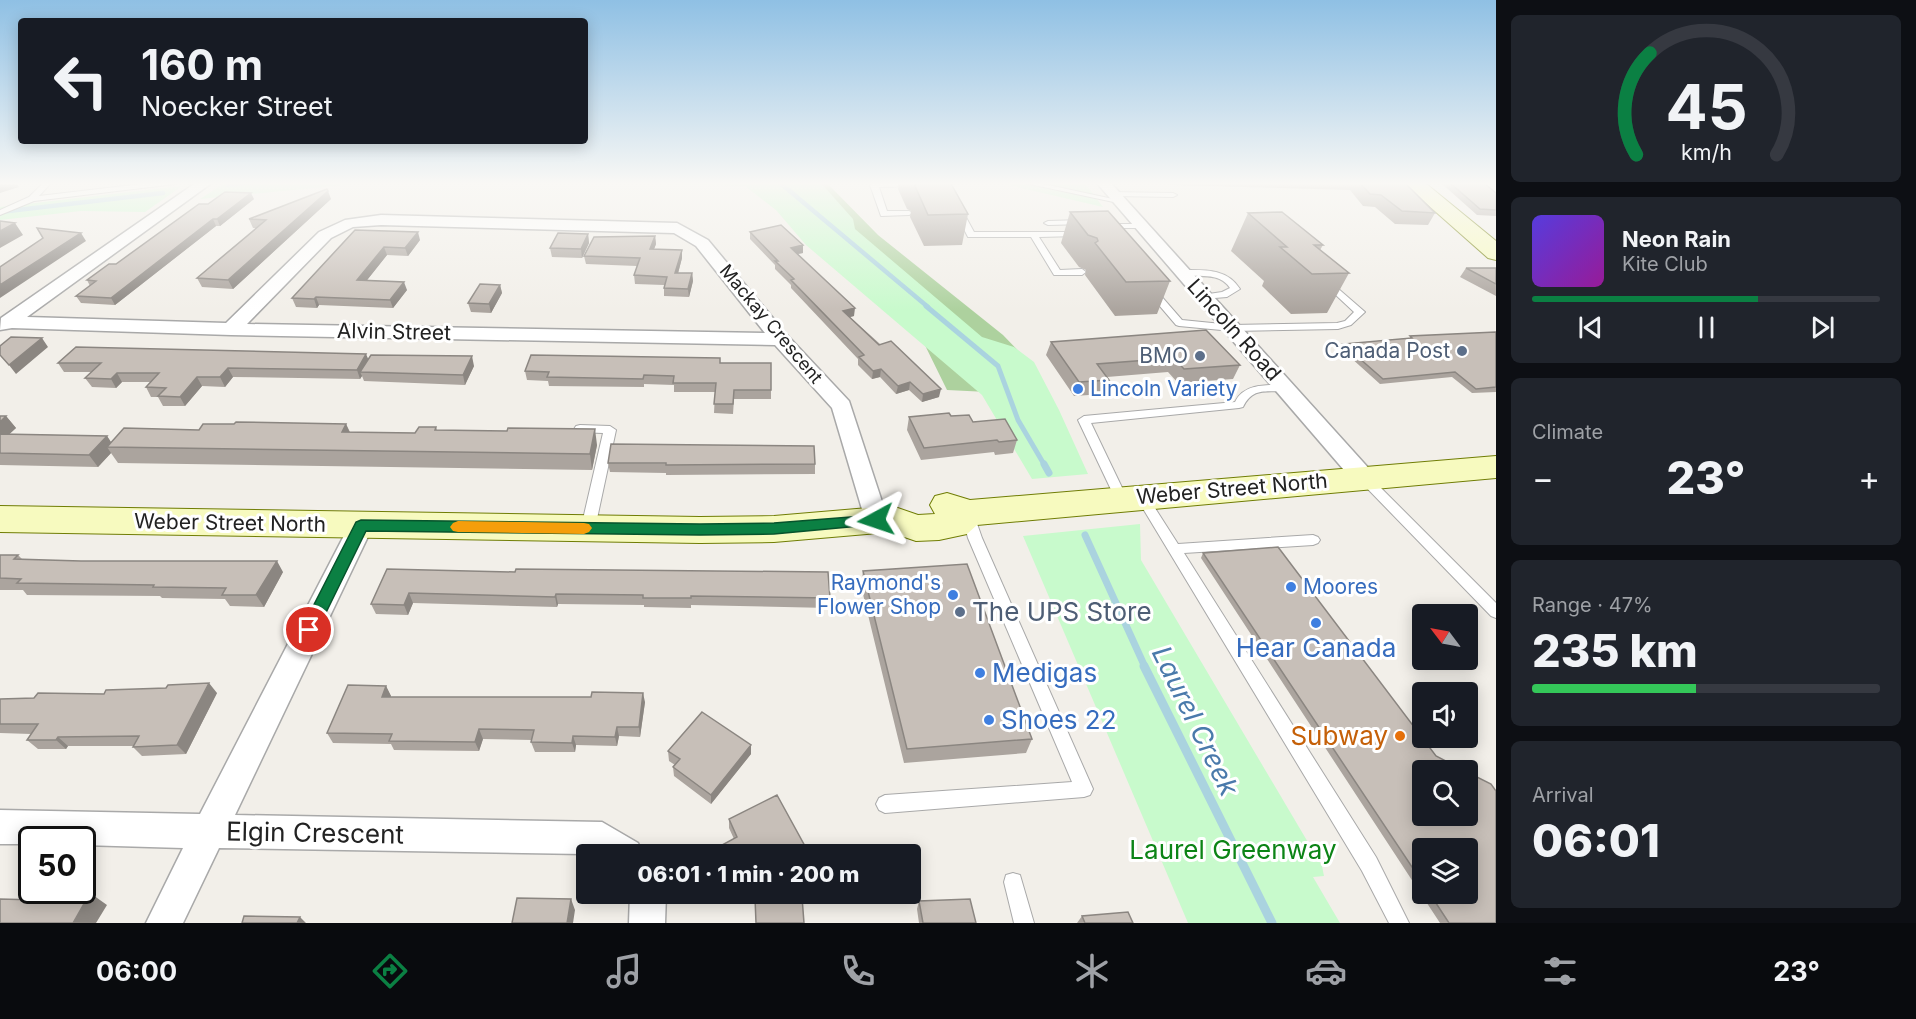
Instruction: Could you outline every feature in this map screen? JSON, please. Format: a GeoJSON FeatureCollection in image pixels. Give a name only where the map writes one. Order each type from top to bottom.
{"type":"FeatureCollection","features":[{"type":"Feature","properties":{"kind":"main road"},"geometry":{"type":"LineString","coordinates":[[1463,225],[1496,253]]}},
{"type":"Feature","properties":{"kind":"main road","name":"Weber Street North"},"geometry":{"type":"LineString","coordinates":[[0,519],[361,526],[763,529],[884,520],[916,528],[954,525],[968,513],[1496,467]]}},
{"type":"Feature","properties":{"kind":"street"},"geometry":{"type":"LineString","coordinates":[[4,325],[145,225]]}},
{"type":"Feature","properties":{"kind":"street","name":"Mackay Crescent"},"geometry":{"type":"LineString","coordinates":[[231,329],[325,235],[346,225]]}},
{"type":"Feature","properties":{"kind":"street","name":"Mackay Crescent"},"geometry":{"type":"LineString","coordinates":[[568,225],[676,228],[702,243],[780,339],[842,406],[884,520]]}},
{"type":"Feature","properties":{"kind":"street","name":"Lincoln Road"},"geometry":{"type":"LineString","coordinates":[[1143,226],[1364,478]]}},
{"type":"Feature","properties":{"kind":"street","name":"Alvin Street"},"geometry":{"type":"LineString","coordinates":[[4,325],[780,339]]}},
{"type":"Feature","properties":{"kind":"street"},"geometry":{"type":"LineString","coordinates":[[164,923],[361,526]]}},
{"type":"Feature","properties":{"kind":"street","name":"Elgin Crescent"},"geometry":{"type":"LineString","coordinates":[[0,827],[602,839],[610,844]]}},
{"type":"Feature","properties":{"kind":"street"},"geometry":{"type":"LineString","coordinates":[[647,923],[648,904]]}},
{"type":"Feature","properties":{"kind":"lane"},"geometry":{"type":"LineString","coordinates":[[965,225],[971,235],[1092,234]]}},
{"type":"Feature","properties":{"kind":"lane"},"geometry":{"type":"LineString","coordinates":[[1075,225],[1143,226]]}},
{"type":"Feature","properties":{"kind":"lane"},"geometry":{"type":"LineString","coordinates":[[1034,234],[1057,273],[1083,272]]}},
{"type":"Feature","properties":{"kind":"lane"},"geometry":{"type":"LineString","coordinates":[[1183,273],[1203,273],[1226,277],[1233,283],[1235,289],[1224,295],[1205,297]]}},
{"type":"Feature","properties":{"kind":"lane"},"geometry":{"type":"LineString","coordinates":[[1148,287],[1179,323],[1232,328],[1338,326],[1348,323],[1360,312],[1326,281]]}},
{"type":"Feature","properties":{"kind":"lane"},"geometry":{"type":"LineString","coordinates":[[1285,388],[1246,392],[1240,398],[1239,405],[1084,420],[1132,498],[1175,549],[1369,864],[1399,923]]}},
{"type":"Feature","properties":{"kind":"lane"},"geometry":{"type":"LineString","coordinates":[[564,429],[610,430],[588,528]]}},
{"type":"Feature","properties":{"kind":"lane"},"geometry":{"type":"LineString","coordinates":[[1364,478],[1496,612]]}},
{"type":"Feature","properties":{"kind":"lane"},"geometry":{"type":"LineString","coordinates":[[885,804],[1084,789],[975,538],[968,513]]}},
{"type":"Feature","properties":{"kind":"lane"},"geometry":{"type":"LineString","coordinates":[[1175,549],[1313,540]]}},
{"type":"Feature","properties":{"kind":"lane"},"geometry":{"type":"LineString","coordinates":[[1014,882],[1024,923]]}},
{"type":"Feature","properties":{"kind":"green space"},"geometry":{"type":"Polygon","coordinates":[[[789,225],[854,225],[855,229],[982,337],[1014,347],[1034,362],[1088,474],[1032,479],[982,395],[806,245],[789,225]]]}},
{"type":"Feature","properties":{"kind":"green space"},"geometry":{"type":"Polygon","coordinates":[[[801,225],[868,225],[1003,335],[1030,363],[1046,395],[947,390],[917,329],[801,225]]]}},
{"type":"Feature","properties":{"kind":"green space","name":"Laurel Greenway"},"geometry":{"type":"Polygon","coordinates":[[[1140,524],[1141,560],[1322,866],[1324,876],[1313,877],[1340,923],[1188,923],[1023,536],[1140,524]]]}},
{"type":"Feature","properties":{"kind":"building"},"geometry":{"type":"Polygon","coordinates":[[[0,225],[11,225],[0,231],[0,225]]]}},
{"type":"Feature","properties":{"kind":"building"},"geometry":{"type":"Polygon","coordinates":[[[170,225],[205,225],[111,298],[76,296],[96,281],[87,280],[109,264],[116,264],[170,225]]]}},
{"type":"Feature","properties":{"kind":"building"},"geometry":{"type":"Polygon","coordinates":[[[260,225],[290,225],[228,280],[197,278],[260,225]]]}},
{"type":"Feature","properties":{"kind":"building"},"geometry":{"type":"Polygon","coordinates":[[[781,225],[803,245],[791,248],[855,308],[843,311],[879,345],[891,341],[941,389],[923,394],[910,382],[898,386],[881,369],[873,371],[859,357],[864,355],[791,280],[794,279],[750,232],[781,225]]]}},
{"type":"Feature","properties":{"kind":"building"},"geometry":{"type":"Polygon","coordinates":[[[1080,225],[1120,225],[1170,281],[1126,282],[1095,243],[1098,241],[1097,238],[1088,235],[1080,225]]]}},
{"type":"Feature","properties":{"kind":"building"},"geometry":{"type":"Polygon","coordinates":[[[1262,225],[1298,225],[1323,245],[1314,245],[1349,273],[1312,274],[1280,247],[1287,247],[1262,225]]]}},
{"type":"Feature","properties":{"kind":"building"},"geometry":{"type":"Polygon","coordinates":[[[37,228],[81,233],[0,285],[0,267],[43,238],[37,228]]]}},
{"type":"Feature","properties":{"kind":"building"},"geometry":{"type":"Polygon","coordinates":[[[355,230],[418,232],[405,248],[384,247],[357,280],[404,282],[390,300],[292,298],[355,230]]]}},
{"type":"Feature","properties":{"kind":"building"},"geometry":{"type":"Polygon","coordinates":[[[558,233],[588,234],[581,249],[550,248],[558,233]]]}},
{"type":"Feature","properties":{"kind":"building"},"geometry":{"type":"Polygon","coordinates":[[[655,236],[650,249],[682,250],[675,273],[692,273],[688,289],[664,288],[667,277],[634,275],[640,258],[584,256],[594,237],[655,236]]]}},
{"type":"Feature","properties":{"kind":"building"},"geometry":{"type":"Polygon","coordinates":[[[1466,268],[1496,268],[1496,284],[1466,268]]]}},
{"type":"Feature","properties":{"kind":"building"},"geometry":{"type":"Polygon","coordinates":[[[480,284],[500,285],[489,304],[468,303],[480,284]]]}},
{"type":"Feature","properties":{"kind":"building"},"geometry":{"type":"Polygon","coordinates":[[[1206,330],[1240,365],[1184,369],[1174,358],[1097,364],[1109,380],[1079,382],[1051,342],[1206,330]]]}},
{"type":"Feature","properties":{"kind":"building"},"geometry":{"type":"Polygon","coordinates":[[[1496,332],[1496,387],[1476,389],[1455,372],[1383,379],[1343,344],[1412,338],[1410,336],[1496,332]]]}},
{"type":"Feature","properties":{"kind":"building"},"geometry":{"type":"Polygon","coordinates":[[[11,337],[42,338],[9,365],[0,355],[0,346],[11,337]]]}},
{"type":"Feature","properties":{"kind":"building"},"geometry":{"type":"Polygon","coordinates":[[[76,347],[366,354],[357,370],[228,368],[220,377],[197,377],[180,397],[158,396],[166,388],[146,387],[159,373],[117,373],[111,379],[85,378],[101,363],[58,363],[76,347]]]}},
{"type":"Feature","properties":{"kind":"building"},"geometry":{"type":"Polygon","coordinates":[[[371,355],[472,356],[463,375],[360,372],[371,355]]]}},
{"type":"Feature","properties":{"kind":"building"},"geometry":{"type":"Polygon","coordinates":[[[531,355],[720,358],[720,363],[771,363],[771,390],[734,390],[733,404],[714,404],[716,383],[673,383],[674,376],[644,375],[643,379],[547,377],[549,372],[525,371],[531,355]]]}},
{"type":"Feature","properties":{"kind":"building"},"geometry":{"type":"Polygon","coordinates":[[[949,413],[951,416],[969,415],[973,422],[1005,419],[1017,440],[924,448],[909,417],[949,413]]]}},
{"type":"Feature","properties":{"kind":"building"},"geometry":{"type":"Polygon","coordinates":[[[236,422],[346,424],[342,432],[415,433],[419,427],[436,427],[435,430],[507,431],[508,428],[595,429],[590,454],[107,447],[124,428],[199,430],[203,424],[234,424],[236,422]]]}},
{"type":"Feature","properties":{"kind":"building"},"geometry":{"type":"Polygon","coordinates":[[[0,434],[107,436],[89,455],[0,453],[0,434]]]}},
{"type":"Feature","properties":{"kind":"building"},"geometry":{"type":"Polygon","coordinates":[[[611,444],[814,446],[815,464],[608,463],[611,444]]]}},
{"type":"Feature","properties":{"kind":"building"},"geometry":{"type":"Polygon","coordinates":[[[1278,547],[1412,724],[1412,748],[1430,748],[1436,756],[1444,760],[1412,760],[1412,826],[1478,826],[1478,778],[1491,784],[1496,791],[1496,923],[1449,923],[1437,904],[1478,904],[1478,838],[1412,838],[1412,867],[1203,553],[1278,547]]]}},
{"type":"Feature","properties":{"kind":"building"},"geometry":{"type":"Polygon","coordinates":[[[0,555],[18,555],[14,559],[81,561],[277,561],[256,595],[222,595],[226,588],[17,583],[21,579],[0,578],[0,555]]]}},
{"type":"Feature","properties":{"kind":"building"},"geometry":{"type":"Polygon","coordinates":[[[967,564],[1032,739],[907,749],[863,571],[967,564]]]}},
{"type":"Feature","properties":{"kind":"building"},"geometry":{"type":"Polygon","coordinates":[[[387,569],[515,572],[516,569],[828,572],[830,598],[691,596],[691,598],[643,598],[643,595],[556,594],[555,597],[409,593],[404,605],[371,604],[387,569]]]}},
{"type":"Feature","properties":{"kind":"building"},"geometry":{"type":"Polygon","coordinates":[[[209,683],[177,745],[133,747],[139,736],[58,737],[56,740],[27,740],[38,724],[0,724],[0,699],[34,698],[38,693],[104,694],[106,690],[166,688],[168,685],[209,683]]]}},
{"type":"Feature","properties":{"kind":"building"},"geometry":{"type":"Polygon","coordinates":[[[348,685],[386,686],[382,697],[591,697],[592,692],[643,693],[639,727],[617,727],[615,737],[573,736],[572,743],[531,742],[534,730],[479,729],[475,742],[389,741],[392,734],[327,733],[348,685]]]}},
{"type":"Feature","properties":{"kind":"building"},"geometry":{"type":"Polygon","coordinates":[[[702,712],[751,745],[711,795],[673,767],[680,759],[668,751],[702,712]]]}},
{"type":"Feature","properties":{"kind":"building"},"geometry":{"type":"Polygon","coordinates":[[[777,795],[804,844],[724,844],[737,837],[729,819],[777,795]]]}},
{"type":"Feature","properties":{"kind":"building"},"geometry":{"type":"Polygon","coordinates":[[[517,898],[571,899],[567,923],[512,923],[517,898]]]}},
{"type":"Feature","properties":{"kind":"building"},"geometry":{"type":"Polygon","coordinates":[[[0,899],[18,900],[18,904],[84,904],[73,923],[0,923],[0,899]]]}},
{"type":"Feature","properties":{"kind":"building"},"geometry":{"type":"Polygon","coordinates":[[[970,899],[976,923],[923,923],[921,901],[970,899]]]}},
{"type":"Feature","properties":{"kind":"building"},"geometry":{"type":"Polygon","coordinates":[[[755,904],[803,904],[804,923],[756,923],[755,904]]]}},
{"type":"Feature","properties":{"kind":"building"},"geometry":{"type":"Polygon","coordinates":[[[1128,912],[1133,923],[1085,923],[1082,916],[1128,912]]]}},
{"type":"Feature","properties":{"kind":"building"},"geometry":{"type":"Polygon","coordinates":[[[244,916],[300,917],[297,923],[242,923],[244,916]]]}},
{"type":"Feature","properties":{"kind":"waterway","name":"Laurel Creek"},"geometry":{"type":"LineString","coordinates":[[830,225],[928,307]]}},
{"type":"Feature","properties":{"kind":"waterway","name":"Laurel Creek"},"geometry":{"type":"LineString","coordinates":[[926,306],[998,366],[1018,420],[1045,466]]}},
{"type":"Feature","properties":{"kind":"waterway","name":"Laurel Creek"},"geometry":{"type":"LineString","coordinates":[[1044,464],[1049,473]]}},
{"type":"Feature","properties":{"kind":"waterway","name":"Laurel Creek"},"geometry":{"type":"LineString","coordinates":[[1085,535],[1145,667]]}},
{"type":"Feature","properties":{"kind":"waterway","name":"Laurel Creek"},"geometry":{"type":"LineString","coordinates":[[1144,666],[1272,923]]}},
{"type":"Feature","properties":{"kind":"slow traffic"},"geometry":{"type":"LineString","coordinates":[[458,527],[584,528]]}},
{"type":"Feature","properties":{"kind":"place","name":"Canada Post"},"geometry":{"type":"Point","coordinates":[1462,351]}},
{"type":"Feature","properties":{"kind":"place","name":"BMO"},"geometry":{"type":"Point","coordinates":[1200,356]}},
{"type":"Feature","properties":{"kind":"place","name":"Lincoln Variety"},"geometry":{"type":"Point","coordinates":[1078,389]}},
{"type":"Feature","properties":{"kind":"place","name":"Moores"},"geometry":{"type":"Point","coordinates":[1291,587]}},
{"type":"Feature","properties":{"kind":"place","name":"Raymond's Flower Shop"},"geometry":{"type":"Point","coordinates":[953,595]}},
{"type":"Feature","properties":{"kind":"place","name":"The UPS Store"},"geometry":{"type":"Point","coordinates":[960,612]}},
{"type":"Feature","properties":{"kind":"place","name":"Hear Canada"},"geometry":{"type":"Point","coordinates":[1316,623]}},
{"type":"Feature","properties":{"kind":"place","name":"Medigas"},"geometry":{"type":"Point","coordinates":[980,673]}},
{"type":"Feature","properties":{"kind":"place","name":"Shoes 22"},"geometry":{"type":"Point","coordinates":[989,720]}},
{"type":"Feature","properties":{"kind":"place","name":"Subway"},"geometry":{"type":"Point","coordinates":[1400,736]}},
{"type":"Feature","properties":{"kind":"route"},"geometry":{"type":"LineString","coordinates":[[309,630],[361,526],[700,530],[774,528],[876,520]]}}]}
